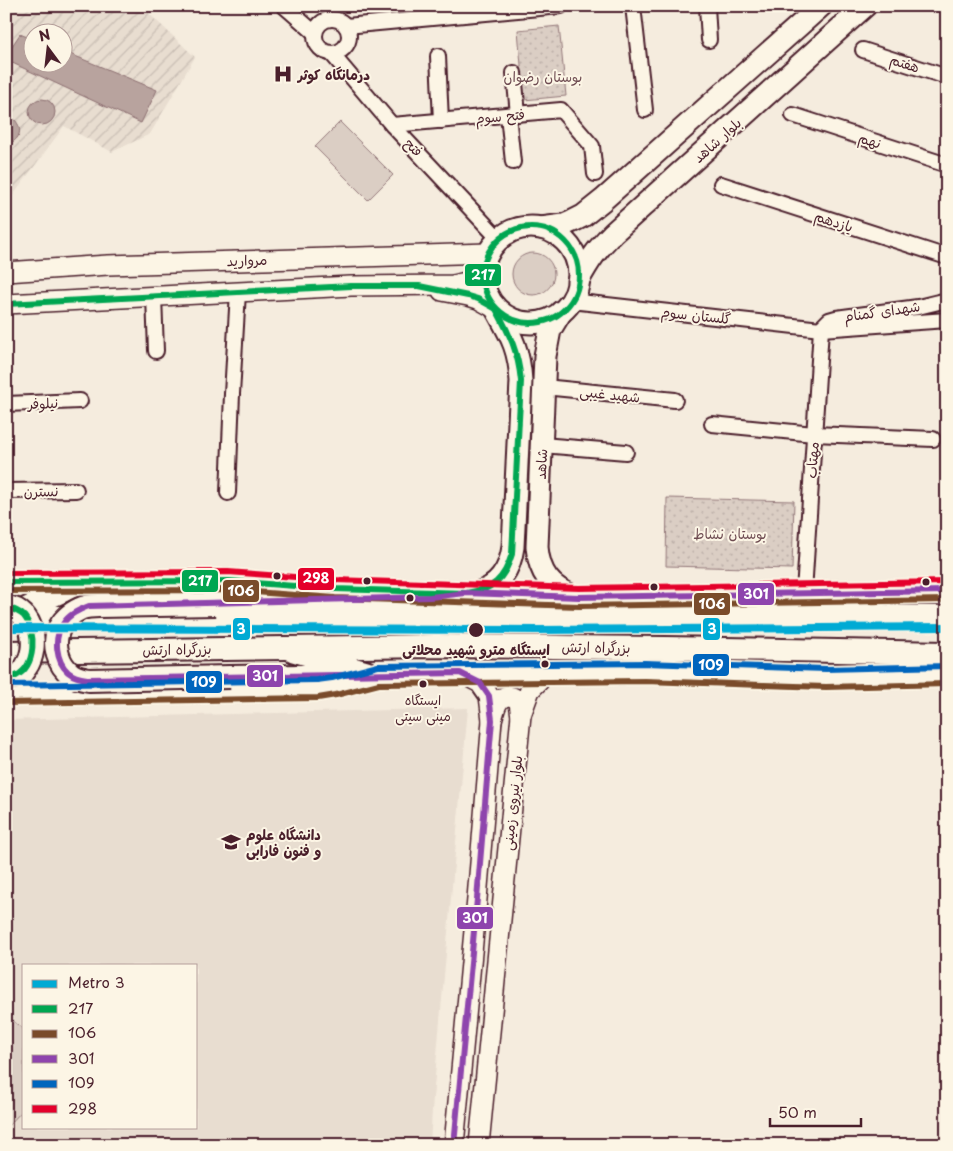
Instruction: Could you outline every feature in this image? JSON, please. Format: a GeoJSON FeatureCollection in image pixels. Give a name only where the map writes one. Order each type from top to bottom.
{"type":"FeatureCollection","features":[{"type":"Feature","properties":{"kind":"highway"},"geometry":{"type":"LineString","coordinates":[[378,675],[81,679],[71,674],[63,666],[56,642],[61,626],[68,616],[78,609],[99,606],[446,596],[466,593]]}},
{"type":"Feature","properties":{"kind":"highway"},"geometry":{"type":"LineString","coordinates":[[6,607],[16,609],[23,616],[30,628],[33,648],[29,663],[22,673],[14,677],[6,676]]}},
{"type":"Feature","properties":{"kind":"highway"},"geometry":{"type":"LineString","coordinates":[[6,617],[947,617]]}},
{"type":"Feature","properties":{"kind":"highway","name":"بزرگراه ارتش"},"geometry":{"type":"LineString","coordinates":[[6,652],[446,646],[947,653]]}},
{"type":"Feature","properties":{"kind":"main road"},"geometry":{"type":"LineString","coordinates":[[6,304],[351,286],[454,285],[469,282],[478,276],[490,253],[512,231],[526,227],[541,228],[564,225],[583,216],[611,194],[821,6]]}},
{"type":"Feature","properties":{"kind":"main road","name":"بلوار شاهد"},"geometry":{"type":"LineString","coordinates":[[570,298],[588,262],[613,232],[865,6]]}},
{"type":"Feature","properties":{"kind":"main road"},"geometry":{"type":"LineString","coordinates":[[419,286],[478,299],[513,320],[538,323],[550,319],[570,298],[578,267],[574,254],[566,242],[555,233],[541,228]]}},
{"type":"Feature","properties":{"kind":"main road"},"geometry":{"type":"LineString","coordinates":[[490,253],[483,282],[487,296],[496,309]]}},
{"type":"Feature","properties":{"kind":"main road","name":"مروارید"},"geometry":{"type":"LineString","coordinates":[[6,272],[108,265],[490,253]]}},
{"type":"Feature","properties":{"kind":"main road","name":"شاهد"},"geometry":{"type":"LineString","coordinates":[[570,298],[550,330],[545,356],[537,547],[540,567],[549,580],[563,592],[579,597]]}},
{"type":"Feature","properties":{"kind":"main road","name":"شاهد"},"geometry":{"type":"LineString","coordinates":[[466,593],[486,590],[497,583],[509,565],[513,547],[521,380],[514,341],[496,309]]}},
{"type":"Feature","properties":{"kind":"main road"},"geometry":{"type":"LineString","coordinates":[[513,547],[518,556],[525,558],[532,556],[537,547]]}},
{"type":"Feature","properties":{"kind":"main road"},"geometry":{"type":"LineString","coordinates":[[6,582],[228,580],[335,589],[579,597],[947,591]]}},
{"type":"Feature","properties":{"kind":"main road"},"geometry":{"type":"LineString","coordinates":[[6,617],[84,582]]}},
{"type":"Feature","properties":{"kind":"main road"},"geometry":{"type":"LineString","coordinates":[[281,648],[378,675]]}},
{"type":"Feature","properties":{"kind":"main road"},"geometry":{"type":"LineString","coordinates":[[665,648],[801,666],[924,675]]}},
{"type":"Feature","properties":{"kind":"main road","name":"بلوار نیروی زمینی"},"geometry":{"type":"LineString","coordinates":[[480,1145],[521,715],[530,690],[548,672]]}},
{"type":"Feature","properties":{"kind":"main road"},"geometry":{"type":"LineString","coordinates":[[6,694],[318,689],[334,687],[378,675],[460,673],[645,672],[826,678],[947,675]]}},
{"type":"Feature","properties":{"kind":"main road","name":"بلوار نیروی زمینی"},"geometry":{"type":"LineString","coordinates":[[454,1145],[492,720],[489,696],[480,684],[460,673]]}},
{"type":"Feature","properties":{"kind":"main road"},"geometry":{"type":"LineString","coordinates":[[492,720],[498,702],[506,696],[516,698],[519,702],[521,715]]}},
{"type":"Feature","properties":{"kind":"main road"},"geometry":{"type":"LineString","coordinates":[[473,941],[499,943]]}},
{"type":"Feature","properties":{"kind":"street"},"geometry":{"type":"LineString","coordinates":[[284,6],[315,34]]}},
{"type":"Feature","properties":{"kind":"street"},"geometry":{"type":"LineString","coordinates":[[346,26],[561,6]]}},
{"type":"Feature","properties":{"kind":"street"},"geometry":{"type":"LineString","coordinates":[[633,6],[645,110]]}},
{"type":"Feature","properties":{"kind":"street"},"geometry":{"type":"LineString","coordinates":[[706,6],[709,40]]}},
{"type":"Feature","properties":{"kind":"street"},"geometry":{"type":"LineString","coordinates":[[331,19],[342,22],[346,26],[348,42],[341,50],[336,53],[326,52],[317,45],[315,34],[320,24],[331,19]]}},
{"type":"Feature","properties":{"kind":"street","name":"هفتم"},"geometry":{"type":"LineString","coordinates":[[863,50],[947,77]]}},
{"type":"Feature","properties":{"kind":"street","name":"فتح"},"geometry":{"type":"LineString","coordinates":[[331,53],[392,125],[490,253]]}},
{"type":"Feature","properties":{"kind":"street"},"geometry":{"type":"LineString","coordinates":[[438,56],[442,121]]}},
{"type":"Feature","properties":{"kind":"street"},"geometry":{"type":"LineString","coordinates":[[513,162],[514,73]]}},
{"type":"Feature","properties":{"kind":"street","name":"فتح سوم"},"geometry":{"type":"LineString","coordinates":[[392,125],[560,110],[592,146],[595,174]]}},
{"type":"Feature","properties":{"kind":"street","name":"نهم"},"geometry":{"type":"LineString","coordinates":[[793,115],[947,165]]}},
{"type":"Feature","properties":{"kind":"street","name":"یازدهم"},"geometry":{"type":"LineString","coordinates":[[721,184],[947,258]]}},
{"type":"Feature","properties":{"kind":"street"},"geometry":{"type":"LineString","coordinates":[[228,493],[238,292]]}},
{"type":"Feature","properties":{"kind":"street"},"geometry":{"type":"LineString","coordinates":[[154,296],[156,351]]}},
{"type":"Feature","properties":{"kind":"street","name":"گلستان سوم"},"geometry":{"type":"LineString","coordinates":[[570,298],[821,329],[947,320]]}},
{"type":"Feature","properties":{"kind":"street","name":"شهدای گمنام"},"geometry":{"type":"LineString","coordinates":[[821,329],[829,320],[836,318],[918,308],[947,300]]}},
{"type":"Feature","properties":{"kind":"street","name":"مهتاب"},"geometry":{"type":"LineString","coordinates":[[804,592],[821,329]]}},
{"type":"Feature","properties":{"kind":"street","name":"شهید غیبی"},"geometry":{"type":"LineString","coordinates":[[544,387],[675,400]]}},
{"type":"Feature","properties":{"kind":"street","name":"نیلوفر"},"geometry":{"type":"LineString","coordinates":[[6,404],[80,401]]}},
{"type":"Feature","properties":{"kind":"street"},"geometry":{"type":"LineString","coordinates":[[712,424],[814,434],[933,439]]}},
{"type":"Feature","properties":{"kind":"street"},"geometry":{"type":"LineString","coordinates":[[542,445],[626,452]]}},
{"type":"Feature","properties":{"kind":"street","name":"نسترن"},"geometry":{"type":"LineString","coordinates":[[6,491],[76,490]]}},
{"type":"Feature","properties":{"kind":"shaded area"},"geometry":{"type":"Polygon","coordinates":[[[18,6],[141,6],[195,57],[150,134],[112,152],[64,126],[6,205],[6,26],[18,6]]]}},
{"type":"Feature","properties":{"kind":"shaded area"},"geometry":{"type":"Polygon","coordinates":[[[20,34],[22,35],[22,67],[6,60],[6,55],[20,34]]]}},
{"type":"Feature","properties":{"kind":"shaded area"},"geometry":{"type":"Polygon","coordinates":[[[72,55],[157,90],[141,123],[32,72],[72,72],[72,55]]]}},
{"type":"Feature","properties":{"kind":"shaded area"},"geometry":{"type":"Polygon","coordinates":[[[42,99],[51,103],[55,112],[51,121],[42,125],[33,121],[29,112],[33,103],[42,99]]]}},
{"type":"Feature","properties":{"kind":"shaded area"},"geometry":{"type":"Polygon","coordinates":[[[6,117],[15,120],[20,131],[14,141],[6,144],[6,117]]]}},
{"type":"Feature","properties":{"kind":"shaded area","name":"دانشگاه علوم و فنون فارابی"},"geometry":{"type":"Polygon","coordinates":[[[468,708],[430,1145],[6,1145],[6,720],[468,708]]]}},
{"type":"Feature","properties":{"kind":"green space","name":"بوستان رضوان"},"geometry":{"type":"Polygon","coordinates":[[[559,26],[566,96],[524,100],[518,30],[559,26]]]}},
{"type":"Feature","properties":{"kind":"green space"},"geometry":{"type":"Polygon","coordinates":[[[340,122],[393,175],[368,200],[315,147],[340,122]]]}},
{"type":"Feature","properties":{"kind":"green space"},"geometry":{"type":"Polygon","coordinates":[[[537,253],[545,256],[551,262],[554,274],[551,286],[545,292],[529,295],[521,292],[515,286],[512,270],[515,262],[521,256],[537,253]]]}},
{"type":"Feature","properties":{"kind":"green space","name":"بوستان نشاط"},"geometry":{"type":"Polygon","coordinates":[[[667,498],[794,501],[792,569],[666,566],[667,498]]]}},
{"type":"Feature","properties":{"kind":"green space"},"geometry":{"type":"Polygon","coordinates":[[[6,1015],[22,1028],[22,1111],[6,1128],[6,1015]]]}},
{"type":"Feature","properties":{"kind":"metro line","name":"3"},"geometry":{"type":"LineString","coordinates":[[6,628],[537,630],[947,627]]}},
{"type":"Feature","properties":{"kind":"transit line","name":"217"},"geometry":{"type":"LineString","coordinates":[[531,227],[549,231],[565,241],[575,257],[579,275],[575,293],[565,309],[549,319],[531,323],[513,319],[497,309],[487,293],[483,275],[487,257],[497,241],[513,231],[531,227]]}},
{"type":"Feature","properties":{"kind":"transit line","name":"217"},"geometry":{"type":"LineString","coordinates":[[6,304],[351,286],[419,286],[468,296],[496,309]]}},
{"type":"Feature","properties":{"kind":"transit line","name":"217"},"geometry":{"type":"LineString","coordinates":[[6,582],[228,581],[335,589],[466,593],[475,592],[490,586],[501,577],[512,554],[521,381],[513,344],[496,309]]}},
{"type":"Feature","properties":{"kind":"transit line","name":"298"},"geometry":{"type":"LineString","coordinates":[[6,573],[228,572],[335,580],[579,588],[947,582]]}},
{"type":"Feature","properties":{"kind":"transit line","name":"106"},"geometry":{"type":"LineString","coordinates":[[6,591],[228,590],[335,598],[579,606],[947,600]]}},
{"type":"Feature","properties":{"kind":"transit line","name":"301"},"geometry":{"type":"LineString","coordinates":[[454,1145],[492,720],[489,696],[480,683],[460,673],[84,679],[68,672],[59,656],[57,649],[58,636],[65,621],[74,613],[89,606],[430,597],[466,593],[579,597],[947,591]]}},
{"type":"Feature","properties":{"kind":"transit line","name":"217"},"geometry":{"type":"LineString","coordinates":[[6,607],[16,610],[24,616],[31,631],[32,639],[31,657],[28,665],[16,676],[6,676]]}},
{"type":"Feature","properties":{"kind":"transit line","name":"109"},"geometry":{"type":"LineString","coordinates":[[6,685],[317,680],[378,666],[645,663],[826,669],[947,666]]}},
{"type":"Feature","properties":{"kind":"transit line","name":"106"},"geometry":{"type":"LineString","coordinates":[[6,703],[318,698],[379,684],[645,681],[826,687],[947,684]]}},
{"type":"Feature","properties":{"kind":"place","name":"درمانگاه کوثر"},"geometry":{"type":"Point","coordinates":[283,74]}},
{"type":"Feature","properties":{"kind":"place","name":"ایستگاه مترو شهید محلاتی"},"geometry":{"type":"Point","coordinates":[476,630]}},
{"type":"Feature","properties":{"kind":"place","name":"ایستگاه مینی سیتی"},"geometry":{"type":"Point","coordinates":[423,684]}},
{"type":"Feature","properties":{"kind":"place","name":"دانشگاه علوم و فنون فارابی"},"geometry":{"type":"Point","coordinates":[231,842]}}]}
